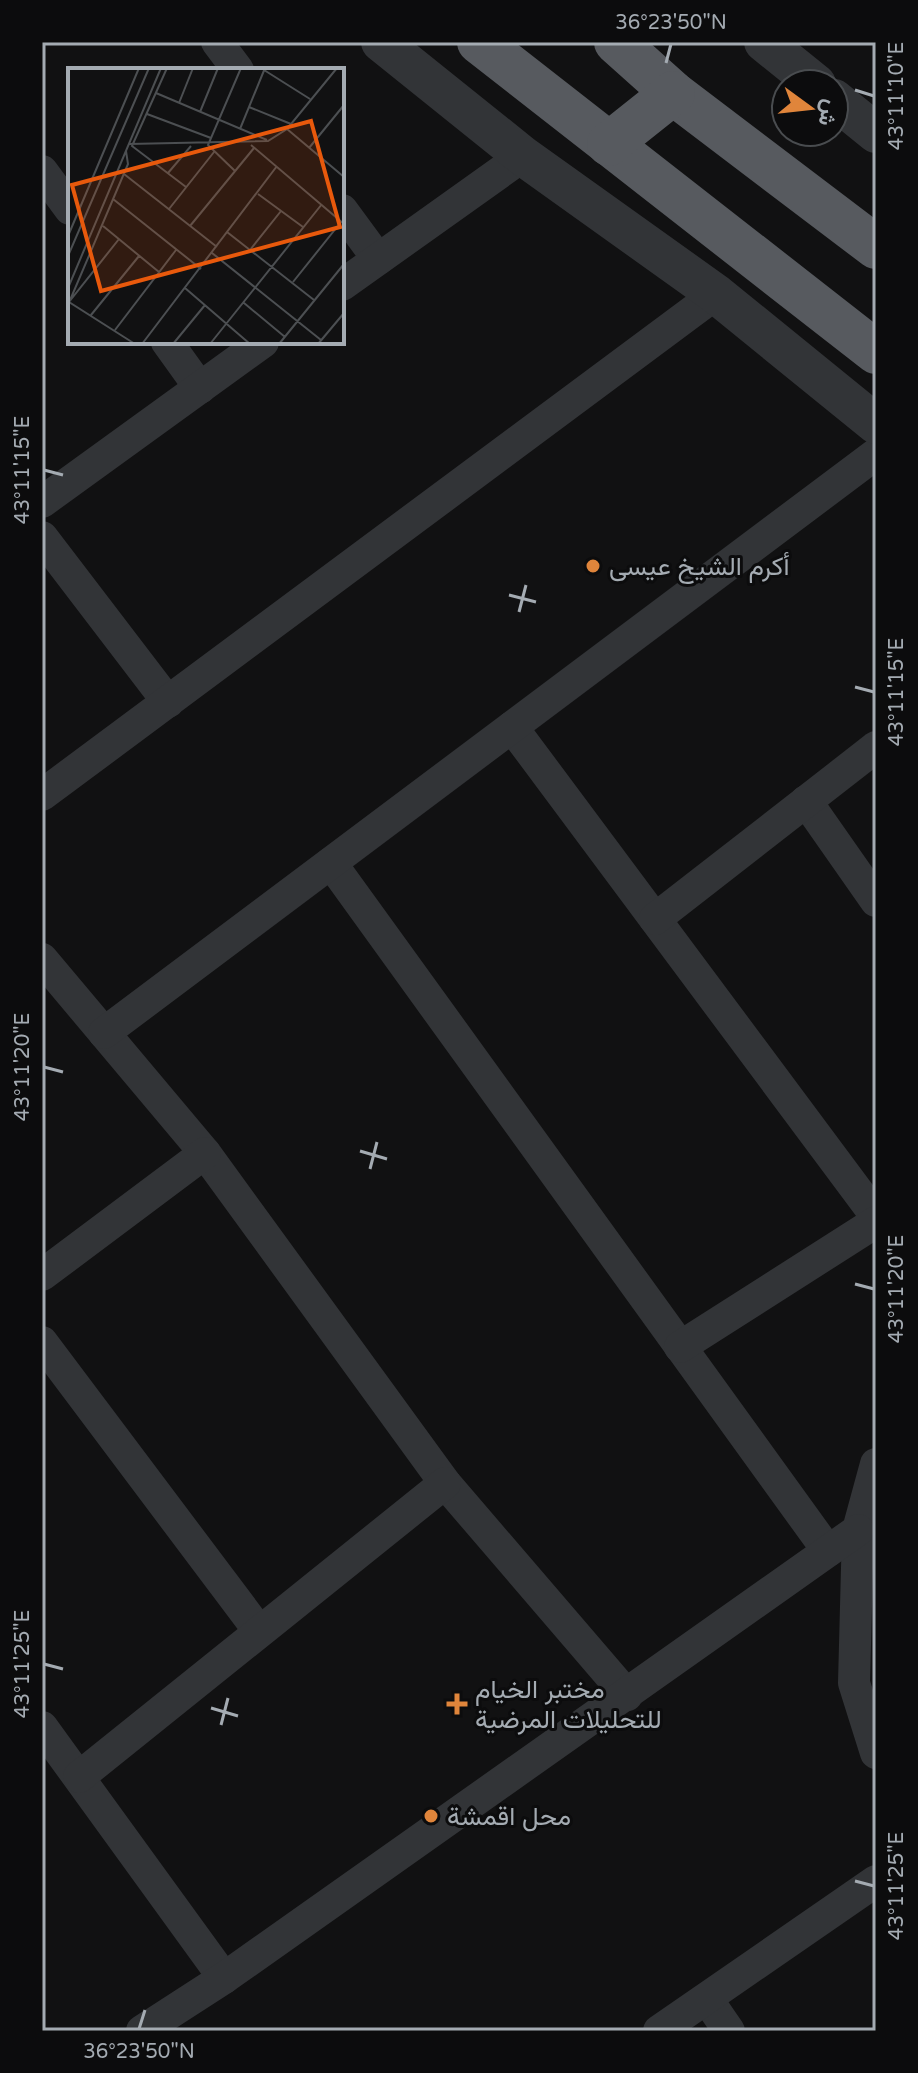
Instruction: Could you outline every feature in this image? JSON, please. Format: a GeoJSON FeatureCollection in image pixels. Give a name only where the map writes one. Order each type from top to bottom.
{"type":"FeatureCollection","features":[{"type":"Feature","properties":{"kind":"highway"},"geometry":{"type":"LineString","coordinates":[[479,42],[876,352]]}},
{"type":"Feature","properties":{"kind":"highway"},"geometry":{"type":"LineString","coordinates":[[616,42],[673,93],[876,247]]}},
{"type":"Feature","properties":{"kind":"highway"},"geometry":{"type":"LineString","coordinates":[[609,144],[673,93]]}},
{"type":"Feature","properties":{"kind":"street"},"geometry":{"type":"LineString","coordinates":[[217,42],[236,68]]}},
{"type":"Feature","properties":{"kind":"street"},"geometry":{"type":"LineString","coordinates":[[381,42],[523,156],[716,294],[876,424]]}},
{"type":"Feature","properties":{"kind":"street"},"geometry":{"type":"LineString","coordinates":[[764,42],[796,68]]}},
{"type":"Feature","properties":{"kind":"street"},"geometry":{"type":"LineString","coordinates":[[850,112],[876,133]]}},
{"type":"Feature","properties":{"kind":"street"},"geometry":{"type":"LineString","coordinates":[[344,284],[523,156]]}},
{"type":"Feature","properties":{"kind":"street"},"geometry":{"type":"LineString","coordinates":[[42,171],[68,206]]}},
{"type":"Feature","properties":{"kind":"street"},"geometry":{"type":"LineString","coordinates":[[344,213],[378,259]]}},
{"type":"Feature","properties":{"kind":"street"},"geometry":{"type":"LineString","coordinates":[[42,795],[716,294]]}},
{"type":"Feature","properties":{"kind":"street"},"geometry":{"type":"LineString","coordinates":[[168,344],[200,388]]}},
{"type":"Feature","properties":{"kind":"street"},"geometry":{"type":"LineString","coordinates":[[42,502],[260,344]]}},
{"type":"Feature","properties":{"kind":"street"},"geometry":{"type":"LineString","coordinates":[[104,1033],[876,454]]}},
{"type":"Feature","properties":{"kind":"street"},"geometry":{"type":"LineString","coordinates":[[42,537],[168,702]]}},
{"type":"Feature","properties":{"kind":"street"},"geometry":{"type":"LineString","coordinates":[[512,727],[876,1216]]}},
{"type":"Feature","properties":{"kind":"street"},"geometry":{"type":"LineString","coordinates":[[655,919],[876,747]]}},
{"type":"Feature","properties":{"kind":"street"},"geometry":{"type":"LineString","coordinates":[[806,801],[876,901]]}},
{"type":"Feature","properties":{"kind":"street"},"geometry":{"type":"LineString","coordinates":[[331,863],[828,1551]]}},
{"type":"Feature","properties":{"kind":"street"},"geometry":{"type":"LineString","coordinates":[[42,959],[53,992],[104,1033],[205,1153],[445,1483],[627,1695]]}},
{"type":"Feature","properties":{"kind":"street"},"geometry":{"type":"LineString","coordinates":[[42,1275],[205,1153]]}},
{"type":"Feature","properties":{"kind":"street"},"geometry":{"type":"LineString","coordinates":[[680,1347],[876,1222]]}},
{"type":"Feature","properties":{"kind":"street"},"geometry":{"type":"LineString","coordinates":[[42,1342],[259,1631]]}},
{"type":"Feature","properties":{"kind":"street"},"geometry":{"type":"LineString","coordinates":[[876,1464],[858,1530],[854,1683],[876,1753]]}},
{"type":"Feature","properties":{"kind":"street"},"geometry":{"type":"LineString","coordinates":[[79,1777],[445,1483]]}},
{"type":"Feature","properties":{"kind":"street"},"geometry":{"type":"LineString","coordinates":[[142,2031],[224,1978],[858,1530]]}},
{"type":"Feature","properties":{"kind":"street"},"geometry":{"type":"LineString","coordinates":[[854,1683],[876,1655]]}},
{"type":"Feature","properties":{"kind":"street"},"geometry":{"type":"LineString","coordinates":[[42,1727],[224,1978]]}},
{"type":"Feature","properties":{"kind":"street"},"geometry":{"type":"LineString","coordinates":[[659,2031],[876,1881]]}},
{"type":"Feature","properties":{"kind":"street"},"geometry":{"type":"LineString","coordinates":[[707,1999],[729,2031]]}},
{"type":"Feature","properties":{"kind":"place","name":"أكرم الشيخ عيسى"},"geometry":{"type":"Point","coordinates":[593,566]}},
{"type":"Feature","properties":{"kind":"place","name":"مختبر الخيام للتحليلات المرضية"},"geometry":{"type":"Point","coordinates":[457,1704]}},
{"type":"Feature","properties":{"kind":"place","name":"محل اقمشة"},"geometry":{"type":"Point","coordinates":[431,1816]}}]}
